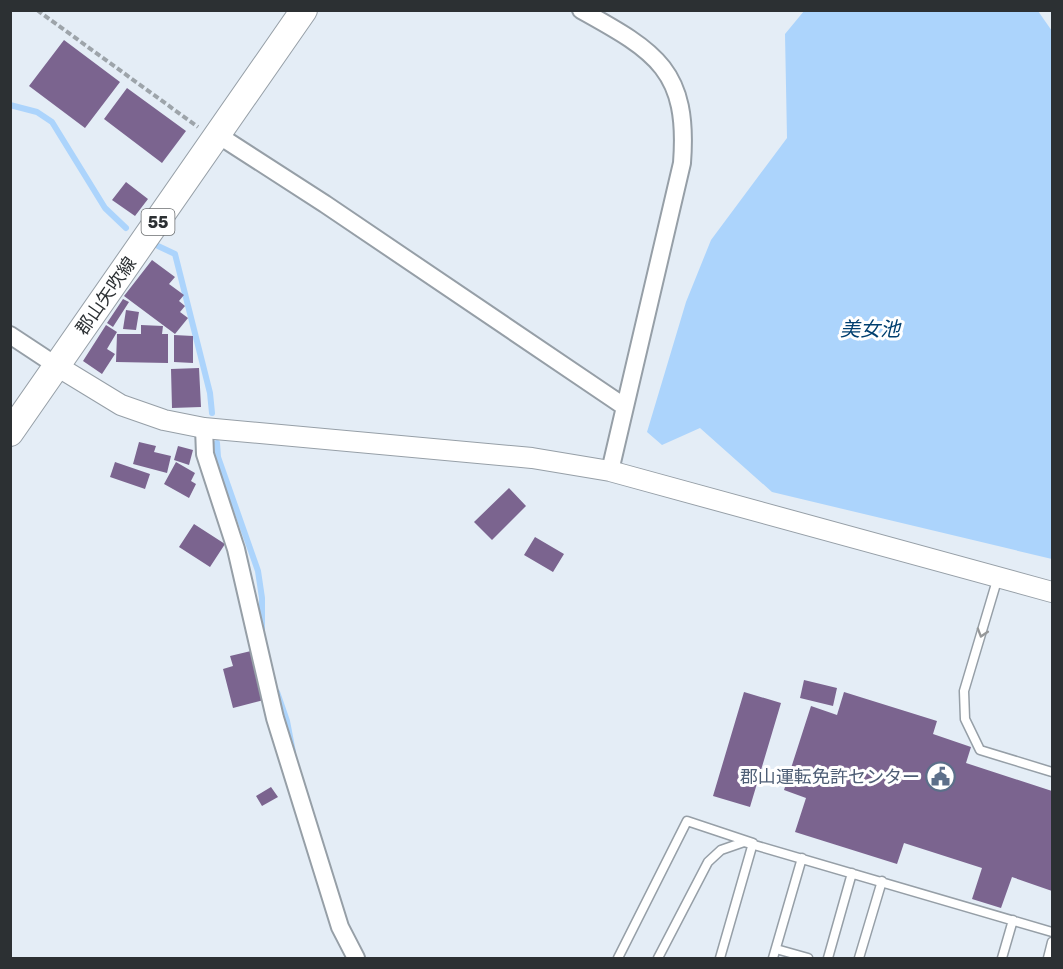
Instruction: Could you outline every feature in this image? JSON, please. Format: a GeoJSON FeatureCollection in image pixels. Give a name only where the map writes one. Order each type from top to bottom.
{"type":"FeatureCollection","features":[{"type":"Feature","properties":{"kind":"main road","name":"郡山矢吹線"},"geometry":{"type":"LineString","coordinates":[[10,433],[304,10]]}},
{"type":"Feature","properties":{"kind":"street"},"geometry":{"type":"LineString","coordinates":[[581,10],[638,44],[657,61],[677,90],[684,129],[682,163],[610,471]]}},
{"type":"Feature","properties":{"kind":"street"},"geometry":{"type":"LineString","coordinates":[[217,137],[325,204],[625,407]]}},
{"type":"Feature","properties":{"kind":"street"},"geometry":{"type":"LineString","coordinates":[[10,335],[121,405],[164,420],[204,428],[532,458],[610,471],[1053,592]]}},
{"type":"Feature","properties":{"kind":"street"},"geometry":{"type":"LineString","coordinates":[[204,428],[205,454],[236,549],[275,718],[340,927],[356,958]]}},
{"type":"Feature","properties":{"kind":"lane"},"geometry":{"type":"LineString","coordinates":[[998,577],[964,691],[965,719],[980,750],[1053,772]]}},
{"type":"Feature","properties":{"kind":"lane"},"geometry":{"type":"LineString","coordinates":[[618,958],[687,821],[802,858],[1053,932]]}},
{"type":"Feature","properties":{"kind":"lane"},"geometry":{"type":"LineString","coordinates":[[658,958],[708,861],[721,850],[737,843],[753,843]]}},
{"type":"Feature","properties":{"kind":"lane"},"geometry":{"type":"LineString","coordinates":[[720,958],[753,843]]}},
{"type":"Feature","properties":{"kind":"lane"},"geometry":{"type":"LineString","coordinates":[[773,958],[802,858]]}},
{"type":"Feature","properties":{"kind":"lane"},"geometry":{"type":"LineString","coordinates":[[828,958],[852,873]]}},
{"type":"Feature","properties":{"kind":"lane"},"geometry":{"type":"LineString","coordinates":[[859,958],[882,881]]}},
{"type":"Feature","properties":{"kind":"lane"},"geometry":{"type":"LineString","coordinates":[[1002,958],[1013,920]]}},
{"type":"Feature","properties":{"kind":"lane"},"geometry":{"type":"LineString","coordinates":[[1048,958],[1053,942]]}},
{"type":"Feature","properties":{"kind":"lane"},"geometry":{"type":"LineString","coordinates":[[776,949],[808,958]]}},
{"type":"Feature","properties":{"kind":"path"},"geometry":{"type":"LineString","coordinates":[[37,10],[217,137]]}},
{"type":"Feature","properties":{"kind":"water","name":"美女池"},"geometry":{"type":"Polygon","coordinates":[[[804,11],[1038,11],[1052,31],[1052,559],[772,492],[700,428],[662,445],[647,432],[686,302],[711,240],[787,138],[785,34],[804,11]]]}},
{"type":"Feature","properties":{"kind":"building"},"geometry":{"type":"Polygon","coordinates":[[[64,40],[120,82],[85,128],[29,86],[64,40]]]}},
{"type":"Feature","properties":{"kind":"building"},"geometry":{"type":"Polygon","coordinates":[[[127,88],[186,131],[162,163],[104,119],[127,88]]]}},
{"type":"Feature","properties":{"kind":"building"},"geometry":{"type":"Polygon","coordinates":[[[126,182],[148,199],[135,216],[112,200],[126,182]]]}},
{"type":"Feature","properties":{"kind":"building"},"geometry":{"type":"Polygon","coordinates":[[[152,260],[175,277],[169,284],[184,295],[179,301],[185,306],[180,312],[188,318],[175,334],[124,296],[152,260]]]}},
{"type":"Feature","properties":{"kind":"building"},"geometry":{"type":"Polygon","coordinates":[[[123,299],[129,302],[113,327],[107,323],[123,299]]]}},
{"type":"Feature","properties":{"kind":"building"},"geometry":{"type":"Polygon","coordinates":[[[126,310],[139,312],[136,330],[123,329],[126,310]]]}},
{"type":"Feature","properties":{"kind":"building"},"geometry":{"type":"Polygon","coordinates":[[[106,325],[117,332],[107,349],[115,354],[102,374],[83,361],[106,325]]]}},
{"type":"Feature","properties":{"kind":"building"},"geometry":{"type":"Polygon","coordinates":[[[141,325],[163,326],[162,334],[168,334],[168,363],[116,362],[117,334],[141,334],[141,325]]]}},
{"type":"Feature","properties":{"kind":"building"},"geometry":{"type":"Polygon","coordinates":[[[174,335],[193,336],[193,363],[174,362],[174,335]]]}},
{"type":"Feature","properties":{"kind":"building"},"geometry":{"type":"Polygon","coordinates":[[[199,368],[201,407],[172,408],[171,369],[199,368]]]}},
{"type":"Feature","properties":{"kind":"building"},"geometry":{"type":"Polygon","coordinates":[[[139,442],[156,446],[154,452],[171,456],[167,473],[133,464],[139,442]]]}},
{"type":"Feature","properties":{"kind":"building"},"geometry":{"type":"Polygon","coordinates":[[[178,446],[193,450],[189,465],[174,460],[178,446]]]}},
{"type":"Feature","properties":{"kind":"building"},"geometry":{"type":"Polygon","coordinates":[[[115,462],[150,474],[145,489],[110,477],[115,462]]]}},
{"type":"Feature","properties":{"kind":"building"},"geometry":{"type":"Polygon","coordinates":[[[176,462],[195,473],[191,481],[196,484],[189,498],[164,484],[176,462]]]}},
{"type":"Feature","properties":{"kind":"building"},"geometry":{"type":"Polygon","coordinates":[[[509,488],[526,506],[492,540],[474,522],[509,488]]]}},
{"type":"Feature","properties":{"kind":"building"},"geometry":{"type":"Polygon","coordinates":[[[194,524],[225,544],[210,567],[179,547],[194,524]]]}},
{"type":"Feature","properties":{"kind":"building"},"geometry":{"type":"Polygon","coordinates":[[[535,537],[564,554],[553,572],[524,555],[535,537]]]}},
{"type":"Feature","properties":{"kind":"building"},"geometry":{"type":"Polygon","coordinates":[[[251,651],[264,700],[233,708],[223,669],[233,666],[230,656],[251,651]]]}},
{"type":"Feature","properties":{"kind":"building"},"geometry":{"type":"Polygon","coordinates":[[[804,680],[837,688],[833,706],[800,698],[804,680]]]}},
{"type":"Feature","properties":{"kind":"building"},"geometry":{"type":"Polygon","coordinates":[[[744,692],[781,703],[750,807],[713,796],[744,692]]]}},
{"type":"Feature","properties":{"kind":"building"},"geometry":{"type":"Polygon","coordinates":[[[844,692],[937,721],[933,734],[971,747],[966,763],[1052,791],[1052,891],[1012,877],[1001,908],[972,899],[982,868],[904,843],[897,864],[795,832],[806,798],[784,790],[811,706],[837,715],[844,692]]]}},
{"type":"Feature","properties":{"kind":"building"},"geometry":{"type":"Polygon","coordinates":[[[271,787],[278,797],[262,806],[256,796],[271,787]]]}},
{"type":"Feature","properties":{"kind":"waterway"},"geometry":{"type":"LineString","coordinates":[[10,105],[37,112],[52,122],[105,208],[126,228]]}},
{"type":"Feature","properties":{"kind":"waterway"},"geometry":{"type":"LineString","coordinates":[[158,246],[175,254],[210,393],[212,413]]}},
{"type":"Feature","properties":{"kind":"waterway"},"geometry":{"type":"LineString","coordinates":[[217,443],[218,457],[258,571],[262,598],[262,633]]}},
{"type":"Feature","properties":{"kind":"waterway"},"geometry":{"type":"LineString","coordinates":[[277,692],[287,721],[293,752]]}},
{"type":"Feature","properties":{"kind":"place","name":"郡山運転免許センター"},"geometry":{"type":"Point","coordinates":[941,777]}}]}
